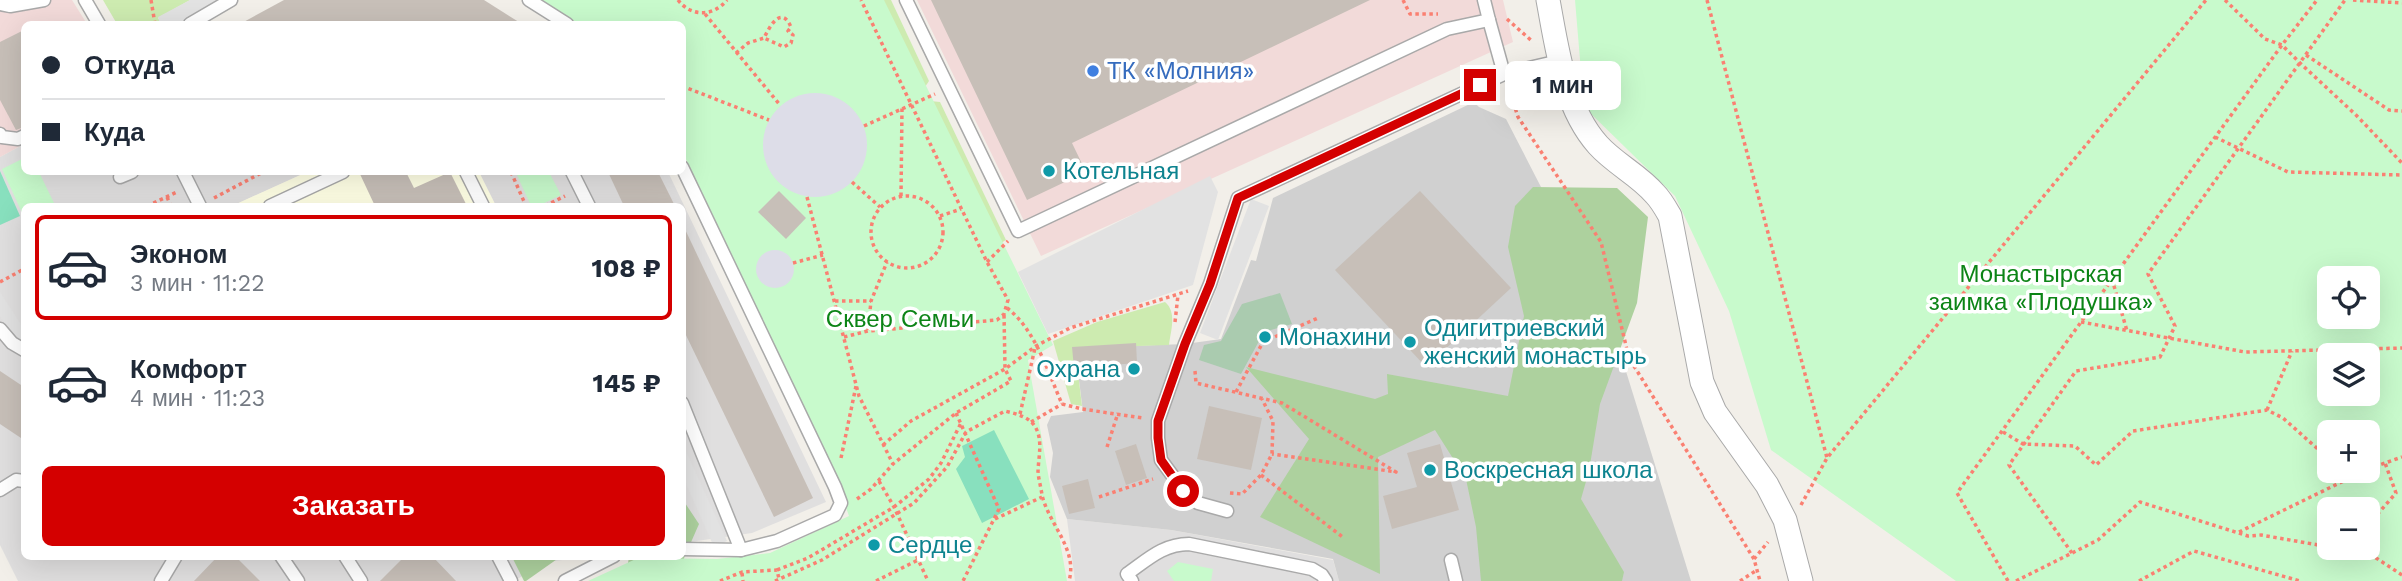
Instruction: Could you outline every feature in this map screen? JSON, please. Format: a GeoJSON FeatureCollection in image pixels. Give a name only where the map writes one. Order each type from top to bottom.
{"type":"FeatureCollection","features":[{"type":"Feature","properties":{"kind":"street"},"geometry":{"type":"LineString","coordinates":[[1548,0],[1551,55],[1586,131],[1600,147],[1655,193],[1670,216],[1702,382],[1715,412],[1767,485],[1779,508],[1789,533],[1801,581]]}},
{"type":"Feature","properties":{"kind":"lane"},"geometry":{"type":"LineString","coordinates":[[0,4],[10,6],[44,0]]}},
{"type":"Feature","properties":{"kind":"lane"},"geometry":{"type":"LineString","coordinates":[[85,0],[97,21]]}},
{"type":"Feature","properties":{"kind":"lane"},"geometry":{"type":"LineString","coordinates":[[195,21],[231,0]]}},
{"type":"Feature","properties":{"kind":"lane"},"geometry":{"type":"LineString","coordinates":[[529,0],[562,21]]}},
{"type":"Feature","properties":{"kind":"lane"},"geometry":{"type":"LineString","coordinates":[[905,0],[1018,231],[1447,29],[1494,17]]}},
{"type":"Feature","properties":{"kind":"lane"},"geometry":{"type":"LineString","coordinates":[[1484,0],[1494,17],[1504,74]]}},
{"type":"Feature","properties":{"kind":"lane"},"geometry":{"type":"LineString","coordinates":[[1227,511],[1198,503],[1183,491],[1161,460],[1158,421],[1210,284],[1238,198],[1504,74],[1551,55]]}},
{"type":"Feature","properties":{"kind":"lane"},"geometry":{"type":"LineString","coordinates":[[0,134],[2,137],[21,138]]}},
{"type":"Feature","properties":{"kind":"lane"},"geometry":{"type":"LineString","coordinates":[[185,175],[199,203]]}},
{"type":"Feature","properties":{"kind":"lane"},"geometry":{"type":"LineString","coordinates":[[276,203],[337,175]]}},
{"type":"Feature","properties":{"kind":"lane"},"geometry":{"type":"LineString","coordinates":[[468,175],[482,203]]}},
{"type":"Feature","properties":{"kind":"lane"},"geometry":{"type":"LineString","coordinates":[[573,175],[587,203]]}},
{"type":"Feature","properties":{"kind":"lane"},"geometry":{"type":"LineString","coordinates":[[686,175],[841,503],[835,515],[777,541],[741,550],[686,549]]}},
{"type":"Feature","properties":{"kind":"lane"},"geometry":{"type":"LineString","coordinates":[[0,329],[12,343],[21,348]]}},
{"type":"Feature","properties":{"kind":"lane"},"geometry":{"type":"LineString","coordinates":[[686,412],[741,550]]}},
{"type":"Feature","properties":{"kind":"lane"},"geometry":{"type":"LineString","coordinates":[[0,490],[16,480],[21,481]]}},
{"type":"Feature","properties":{"kind":"lane"},"geometry":{"type":"LineString","coordinates":[[1132,581],[1127,574],[1162,548],[1189,544],[1312,569],[1326,581]]}},
{"type":"Feature","properties":{"kind":"lane"},"geometry":{"type":"LineString","coordinates":[[160,581],[173,560]]}},
{"type":"Feature","properties":{"kind":"lane"},"geometry":{"type":"LineString","coordinates":[[284,560],[298,581]]}},
{"type":"Feature","properties":{"kind":"lane"},"geometry":{"type":"LineString","coordinates":[[348,560],[361,581]]}},
{"type":"Feature","properties":{"kind":"lane"},"geometry":{"type":"LineString","coordinates":[[500,560],[510,581]]}},
{"type":"Feature","properties":{"kind":"lane"},"geometry":{"type":"LineString","coordinates":[[565,581],[606,560]]}},
{"type":"Feature","properties":{"kind":"lane"},"geometry":{"type":"LineString","coordinates":[[1451,561],[1456,581]]}},
{"type":"Feature","properties":{"kind":"path"},"geometry":{"type":"LineString","coordinates":[[151,0],[154,21]]}},
{"type":"Feature","properties":{"kind":"path"},"geometry":{"type":"LineString","coordinates":[[678,0],[683,7],[705,14],[716,10],[727,0]]}},
{"type":"Feature","properties":{"kind":"path"},"geometry":{"type":"LineString","coordinates":[[835,515],[871,489],[893,464],[956,413],[1011,381],[1004,369],[1004,314],[1008,300],[961,209],[861,0]]}},
{"type":"Feature","properties":{"kind":"path"},"geometry":{"type":"LineString","coordinates":[[1707,0],[1827,458]]}},
{"type":"Feature","properties":{"kind":"path"},"geometry":{"type":"LineString","coordinates":[[1804,503],[1827,458],[2206,0]]}},
{"type":"Feature","properties":{"kind":"path"},"geometry":{"type":"LineString","coordinates":[[2225,0],[2265,39],[2281,45],[2300,62],[2402,163]]}},
{"type":"Feature","properties":{"kind":"path"},"geometry":{"type":"LineString","coordinates":[[2008,581],[1956,493],[2003,432],[2281,45],[2317,0]]}},
{"type":"Feature","properties":{"kind":"path"},"geometry":{"type":"LineString","coordinates":[[2071,554],[2009,465],[2076,371],[2160,356],[2175,326],[2148,274],[2345,0]]}},
{"type":"Feature","properties":{"kind":"path"},"geometry":{"type":"LineString","coordinates":[[2353,0],[2402,3]]}},
{"type":"Feature","properties":{"kind":"path"},"geometry":{"type":"LineString","coordinates":[[705,14],[780,105]]}},
{"type":"Feature","properties":{"kind":"path"},"geometry":{"type":"LineString","coordinates":[[1494,17],[1551,55]]}},
{"type":"Feature","properties":{"kind":"path"},"geometry":{"type":"LineString","coordinates":[[736,53],[748,43],[764,38],[778,18],[789,21],[791,27],[788,31],[793,34],[791,43],[784,47],[778,46],[764,38]]}},
{"type":"Feature","properties":{"kind":"path"},"geometry":{"type":"LineString","coordinates":[[2306,55],[2389,110],[2402,111]]}},
{"type":"Feature","properties":{"kind":"path"},"geometry":{"type":"LineString","coordinates":[[1504,74],[1518,117],[1601,242],[1629,358],[1754,559],[1760,581]]}},
{"type":"Feature","properties":{"kind":"path"},"geometry":{"type":"LineString","coordinates":[[686,88],[769,120]]}},
{"type":"Feature","properties":{"kind":"path"},"geometry":{"type":"LineString","coordinates":[[864,126],[949,88]]}},
{"type":"Feature","properties":{"kind":"path"},"geometry":{"type":"LineString","coordinates":[[901,196],[902,108]]}},
{"type":"Feature","properties":{"kind":"path"},"geometry":{"type":"LineString","coordinates":[[2215,137],[2288,172],[2402,175]]}},
{"type":"Feature","properties":{"kind":"path"},"geometry":{"type":"LineString","coordinates":[[205,203],[254,175]]}},
{"type":"Feature","properties":{"kind":"path"},"geometry":{"type":"LineString","coordinates":[[512,175],[525,203]]}},
{"type":"Feature","properties":{"kind":"path"},"geometry":{"type":"LineString","coordinates":[[852,182],[880,207]]}},
{"type":"Feature","properties":{"kind":"path"},"geometry":{"type":"LineString","coordinates":[[154,203],[190,185]]}},
{"type":"Feature","properties":{"kind":"path"},"geometry":{"type":"LineString","coordinates":[[551,203],[580,189]]}},
{"type":"Feature","properties":{"kind":"path"},"geometry":{"type":"LineString","coordinates":[[901,196],[913,196],[933,206],[944,229],[936,254],[926,263],[913,268],[900,268],[887,262],[878,254],[873,243],[871,230],[880,207],[901,196]]}},
{"type":"Feature","properties":{"kind":"path"},"geometry":{"type":"LineString","coordinates":[[167,197],[170,203]]}},
{"type":"Feature","properties":{"kind":"path"},"geometry":{"type":"LineString","coordinates":[[807,197],[859,396],[893,464]]}},
{"type":"Feature","properties":{"kind":"path"},"geometry":{"type":"LineString","coordinates":[[940,216],[961,209]]}},
{"type":"Feature","properties":{"kind":"path"},"geometry":{"type":"LineString","coordinates":[[987,262],[1018,231]]}},
{"type":"Feature","properties":{"kind":"path"},"geometry":{"type":"LineString","coordinates":[[793,263],[823,256]]}},
{"type":"Feature","properties":{"kind":"path"},"geometry":{"type":"LineString","coordinates":[[868,331],[871,301],[887,262]]}},
{"type":"Feature","properties":{"kind":"path"},"geometry":{"type":"LineString","coordinates":[[0,282],[21,271]]}},
{"type":"Feature","properties":{"kind":"path"},"geometry":{"type":"LineString","coordinates":[[2112,279],[2127,331]]}},
{"type":"Feature","properties":{"kind":"path"},"geometry":{"type":"LineString","coordinates":[[883,445],[911,421],[1070,328],[1210,284]]}},
{"type":"Feature","properties":{"kind":"path"},"geometry":{"type":"LineString","coordinates":[[835,302],[871,301]]}},
{"type":"Feature","properties":{"kind":"path"},"geometry":{"type":"LineString","coordinates":[[844,337],[868,331],[997,320],[1004,314]]}},
{"type":"Feature","properties":{"kind":"path"},"geometry":{"type":"LineString","coordinates":[[1236,392],[1263,342],[1318,318]]}},
{"type":"Feature","properties":{"kind":"path"},"geometry":{"type":"LineString","coordinates":[[2081,322],[2245,352],[2402,348]]}},
{"type":"Feature","properties":{"kind":"path"},"geometry":{"type":"LineString","coordinates":[[1020,414],[1036,346]]}},
{"type":"Feature","properties":{"kind":"path"},"geometry":{"type":"LineString","coordinates":[[2267,410],[2292,351]]}},
{"type":"Feature","properties":{"kind":"path"},"geometry":{"type":"LineString","coordinates":[[1195,370],[1196,383],[1282,403],[1396,472],[1272,454]]}},
{"type":"Feature","properties":{"kind":"path"},"geometry":{"type":"LineString","coordinates":[[835,487],[856,384]]}},
{"type":"Feature","properties":{"kind":"path"},"geometry":{"type":"LineString","coordinates":[[1031,422],[1062,404]]}},
{"type":"Feature","properties":{"kind":"path"},"geometry":{"type":"LineString","coordinates":[[2003,432],[2023,443],[2074,446],[2096,465],[2133,430],[2267,410],[2283,418],[2317,448]]}},
{"type":"Feature","properties":{"kind":"path"},"geometry":{"type":"LineString","coordinates":[[776,570],[778,580],[822,560],[914,503],[947,467],[966,432],[1005,411],[1020,414],[1035,426],[1039,438],[1038,475],[1050,519],[1068,547],[1071,561],[1069,581]]}},
{"type":"Feature","properties":{"kind":"path"},"geometry":{"type":"LineString","coordinates":[[956,413],[999,509],[963,581]]}},
{"type":"Feature","properties":{"kind":"path"},"geometry":{"type":"LineString","coordinates":[[1107,447],[1118,413]]}},
{"type":"Feature","properties":{"kind":"path"},"geometry":{"type":"LineString","coordinates":[[720,581],[742,572],[776,570],[808,558],[894,507],[929,479],[941,463],[961,423]]}},
{"type":"Feature","properties":{"kind":"path"},"geometry":{"type":"LineString","coordinates":[[2380,465],[2402,457]]}},
{"type":"Feature","properties":{"kind":"path"},"geometry":{"type":"LineString","coordinates":[[2380,512],[2396,494],[2385,463]]}},
{"type":"Feature","properties":{"kind":"path"},"geometry":{"type":"LineString","coordinates":[[1099,497],[1170,473]]}},
{"type":"Feature","properties":{"kind":"path"},"geometry":{"type":"LineString","coordinates":[[1261,475],[1344,538]]}},
{"type":"Feature","properties":{"kind":"path"},"geometry":{"type":"LineString","coordinates":[[879,481],[928,581]]}},
{"type":"Feature","properties":{"kind":"path"},"geometry":{"type":"LineString","coordinates":[[2238,533],[2338,483]]}},
{"type":"Feature","properties":{"kind":"path"},"geometry":{"type":"LineString","coordinates":[[993,520],[1043,497]]}},
{"type":"Feature","properties":{"kind":"path"},"geometry":{"type":"LineString","coordinates":[[2016,581],[2098,541],[2140,502],[2238,533],[2317,545]]}},
{"type":"Feature","properties":{"kind":"path"},"geometry":{"type":"LineString","coordinates":[[2139,581],[2194,551],[2300,581]]}},
{"type":"Feature","properties":{"kind":"path"},"geometry":{"type":"LineString","coordinates":[[876,581],[918,560]]}},
{"type":"Feature","properties":{"kind":"path"},"geometry":{"type":"LineString","coordinates":[[2379,560],[2402,575]]}},
{"type":"Feature","properties":{"kind":"path"},"geometry":{"type":"LineString","coordinates":[[1740,581],[1757,570]]}},
{"type":"Feature","properties":{"kind":"shaded area"},"geometry":{"type":"Polygon","coordinates":[[[0,0],[72,0],[85,21],[21,21],[21,146],[0,157],[0,0]]]}},
{"type":"Feature","properties":{"kind":"shaded area"},"geometry":{"type":"Polygon","coordinates":[[[190,0],[220,0],[183,21],[159,21],[158,17],[190,0]]]}},
{"type":"Feature","properties":{"kind":"shaded area"},"geometry":{"type":"Polygon","coordinates":[[[917,0],[1503,0],[1513,42],[1041,256],[917,0]]]}},
{"type":"Feature","properties":{"kind":"shaded area"},"geometry":{"type":"Polygon","coordinates":[[[815,93],[835,97],[852,108],[863,125],[867,145],[863,165],[852,182],[835,193],[815,197],[795,193],[778,182],[767,165],[763,145],[767,125],[778,108],[795,97],[815,93]]]}},
{"type":"Feature","properties":{"kind":"shaded area","name":"Одигитриевский женский монастырь"},"geometry":{"type":"Polygon","coordinates":[[[1474,102],[1506,119],[1611,323],[1691,581],[1339,581],[1333,559],[1171,530],[1067,519],[1050,477],[1053,453],[1047,425],[1051,416],[1083,412],[1075,348],[1185,344],[1221,339],[1251,260],[1256,261],[1273,198],[1474,102]]]}},
{"type":"Feature","properties":{"kind":"shaded area"},"geometry":{"type":"Polygon","coordinates":[[[21,146],[21,175],[300,175],[239,203],[21,203],[21,560],[562,560],[546,562],[514,581],[18,581],[0,545],[0,157],[21,146]]]}},
{"type":"Feature","properties":{"kind":"shaded area"},"geometry":{"type":"Polygon","coordinates":[[[300,175],[480,175],[494,203],[239,203],[300,175]]]}},
{"type":"Feature","properties":{"kind":"shaded area"},"geometry":{"type":"Polygon","coordinates":[[[480,175],[669,175],[683,203],[494,203],[480,175]]]}},
{"type":"Feature","properties":{"kind":"shaded area"},"geometry":{"type":"Polygon","coordinates":[[[1210,176],[1218,192],[1193,285],[1048,334],[1018,272],[1210,176]]]}},
{"type":"Feature","properties":{"kind":"shaded area"},"geometry":{"type":"Polygon","coordinates":[[[1251,199],[1269,206],[1218,340],[1200,333],[1251,199]]]}},
{"type":"Feature","properties":{"kind":"shaded area"},"geometry":{"type":"Polygon","coordinates":[[[686,210],[826,502],[752,533],[686,543],[686,210]]]}},
{"type":"Feature","properties":{"kind":"shaded area"},"geometry":{"type":"Polygon","coordinates":[[[775,250],[789,255],[794,269],[789,283],[775,288],[761,283],[756,269],[761,255],[775,250]]]}},
{"type":"Feature","properties":{"kind":"shaded area"},"geometry":{"type":"Polygon","coordinates":[[[0,292],[21,324],[21,342],[12,337],[0,316],[0,292]]]}},
{"type":"Feature","properties":{"kind":"shaded area"},"geometry":{"type":"Polygon","coordinates":[[[1280,293],[1292,324],[1264,332],[1241,374],[1199,360],[1204,345],[1221,341],[1242,304],[1280,293]]]}},
{"type":"Feature","properties":{"kind":"shaded area"},"geometry":{"type":"Polygon","coordinates":[[[686,451],[727,541],[714,547],[686,484],[686,451]]]}},
{"type":"Feature","properties":{"kind":"shaded area"},"geometry":{"type":"Polygon","coordinates":[[[1067,519],[1171,530],[1333,560],[1339,581],[1075,581],[1067,519]]]}},
{"type":"Feature","properties":{"kind":"green space"},"geometry":{"type":"Polygon","coordinates":[[[103,0],[190,0],[158,18],[160,21],[115,21],[103,0]]]}},
{"type":"Feature","properties":{"kind":"green space","name":"Сквер Семьи"},"geometry":{"type":"Polygon","coordinates":[[[541,0],[884,0],[1053,345],[1028,360],[1067,581],[588,581],[634,560],[717,559],[770,553],[849,516],[828,457],[686,159],[686,21],[574,21],[541,0]]]}},
{"type":"Feature","properties":{"kind":"green space"},"geometry":{"type":"Polygon","coordinates":[[[867,0],[891,0],[929,81],[925,87],[867,0]]]}},
{"type":"Feature","properties":{"kind":"green space","name":"Монастырская заимка «Плодушка»"},"geometry":{"type":"Polygon","coordinates":[[[1575,0],[2402,0],[2402,581],[1956,581],[1771,450],[1729,311],[1675,196],[1584,107],[1575,0]]]}},
{"type":"Feature","properties":{"kind":"green space"},"geometry":{"type":"Polygon","coordinates":[[[930,101],[940,102],[1006,240],[999,244],[930,101]]]}},
{"type":"Feature","properties":{"kind":"green space"},"geometry":{"type":"Polygon","coordinates":[[[21,160],[21,175],[40,175],[54,203],[21,203],[21,210],[2,169],[21,160]]]}},
{"type":"Feature","properties":{"kind":"green space"},"geometry":{"type":"Polygon","coordinates":[[[0,171],[20,216],[0,225],[0,171]]]}},
{"type":"Feature","properties":{"kind":"green space"},"geometry":{"type":"Polygon","coordinates":[[[517,175],[551,175],[561,195],[544,203],[530,203],[517,175]]]}},
{"type":"Feature","properties":{"kind":"green space"},"geometry":{"type":"Polygon","coordinates":[[[1533,187],[1617,188],[1648,217],[1637,303],[1600,404],[1589,471],[1581,499],[1624,572],[1622,581],[1481,581],[1476,527],[1466,479],[1435,430],[1378,457],[1380,574],[1260,517],[1309,439],[1246,367],[1375,399],[1388,394],[1387,374],[1508,396],[1524,316],[1508,247],[1515,206],[1533,187]]]}},
{"type":"Feature","properties":{"kind":"green space"},"geometry":{"type":"Polygon","coordinates":[[[1165,302],[1172,316],[1169,345],[1075,348],[1082,406],[1071,404],[1053,341],[1097,322],[1165,302]]]}},
{"type":"Feature","properties":{"kind":"green space"},"geometry":{"type":"Polygon","coordinates":[[[994,430],[1029,499],[982,523],[956,469],[965,457],[962,446],[994,430]]]}},
{"type":"Feature","properties":{"kind":"green space"},"geometry":{"type":"Polygon","coordinates":[[[686,504],[699,524],[686,554],[686,504]]]}},
{"type":"Feature","properties":{"kind":"green space"},"geometry":{"type":"Polygon","coordinates":[[[514,560],[556,560],[526,581],[514,560]]]}},
{"type":"Feature","properties":{"kind":"green space"},"geometry":{"type":"Polygon","coordinates":[[[628,560],[683,560],[674,581],[625,581],[628,560]]]}},
{"type":"Feature","properties":{"kind":"green space"},"geometry":{"type":"Polygon","coordinates":[[[1178,562],[1213,569],[1211,581],[1174,581],[1167,571],[1178,562]]]}},
{"type":"Feature","properties":{"kind":"building"},"geometry":{"type":"Polygon","coordinates":[[[284,0],[484,0],[517,21],[246,21],[284,0]]]}},
{"type":"Feature","properties":{"kind":"building","name":"ТК «Молния»"},"geometry":{"type":"Polygon","coordinates":[[[931,0],[1370,0],[1072,143],[1086,172],[1027,200],[931,0]]]}},
{"type":"Feature","properties":{"kind":"building"},"geometry":{"type":"Polygon","coordinates":[[[21,32],[21,128],[16,130],[0,100],[0,42],[21,32]]]}},
{"type":"Feature","properties":{"kind":"building"},"geometry":{"type":"Polygon","coordinates":[[[360,175],[408,175],[414,188],[443,175],[452,175],[466,203],[374,203],[360,175]]]}},
{"type":"Feature","properties":{"kind":"building"},"geometry":{"type":"Polygon","coordinates":[[[609,175],[660,175],[674,203],[623,203],[609,175]]]}},
{"type":"Feature","properties":{"kind":"building"},"geometry":{"type":"Polygon","coordinates":[[[779,191],[806,218],[786,239],[758,212],[779,191]]]}},
{"type":"Feature","properties":{"kind":"building"},"geometry":{"type":"Polygon","coordinates":[[[1420,191],[1511,288],[1426,367],[1335,270],[1420,191]]]}},
{"type":"Feature","properties":{"kind":"building"},"geometry":{"type":"Polygon","coordinates":[[[686,231],[813,498],[774,517],[686,335],[686,231]]]}},
{"type":"Feature","properties":{"kind":"building"},"geometry":{"type":"Polygon","coordinates":[[[1136,343],[1137,363],[1074,368],[1072,347],[1136,343]]]}},
{"type":"Feature","properties":{"kind":"building"},"geometry":{"type":"Polygon","coordinates":[[[0,371],[21,385],[21,438],[0,424],[0,371]]]}},
{"type":"Feature","properties":{"kind":"building"},"geometry":{"type":"Polygon","coordinates":[[[1209,406],[1262,418],[1251,470],[1197,459],[1209,406]]]}},
{"type":"Feature","properties":{"kind":"building"},"geometry":{"type":"Polygon","coordinates":[[[1136,444],[1147,478],[1126,485],[1115,451],[1136,444]]]}},
{"type":"Feature","properties":{"kind":"building","name":"Воскресная школа"},"geometry":{"type":"Polygon","coordinates":[[[1440,444],[1459,510],[1392,529],[1383,496],[1417,487],[1407,453],[1440,444]]]}},
{"type":"Feature","properties":{"kind":"building"},"geometry":{"type":"Polygon","coordinates":[[[1088,479],[1095,508],[1069,514],[1062,486],[1088,479]]]}},
{"type":"Feature","properties":{"kind":"building"},"geometry":{"type":"Polygon","coordinates":[[[214,560],[239,560],[260,581],[194,581],[214,560]]]}},
{"type":"Feature","properties":{"kind":"building"},"geometry":{"type":"Polygon","coordinates":[[[401,560],[436,560],[456,581],[380,581],[401,560]]]}},
{"type":"Feature","properties":{"kind":"place","name":"ТК «Молния»"},"geometry":{"type":"Point","coordinates":[1093,71]}},
{"type":"Feature","properties":{"kind":"place","name":"Котельная"},"geometry":{"type":"Point","coordinates":[1049,171]}},
{"type":"Feature","properties":{"kind":"place","name":"Монахини"},"geometry":{"type":"Point","coordinates":[1265,337]}},
{"type":"Feature","properties":{"kind":"place","name":"Одигитриевский женский монастырь"},"geometry":{"type":"Point","coordinates":[1410,342]}},
{"type":"Feature","properties":{"kind":"place","name":"Охрана"},"geometry":{"type":"Point","coordinates":[1134,369]}},
{"type":"Feature","properties":{"kind":"place","name":"Воскресная школа"},"geometry":{"type":"Point","coordinates":[1430,470]}},
{"type":"Feature","properties":{"kind":"place","name":"Сердце"},"geometry":{"type":"Point","coordinates":[874,545]}},
{"type":"Feature","properties":{"kind":"route"},"geometry":{"type":"LineString","coordinates":[[1183,491],[1161,460],[1158,421],[1210,284],[1238,198],[1480,85]]}}]}
